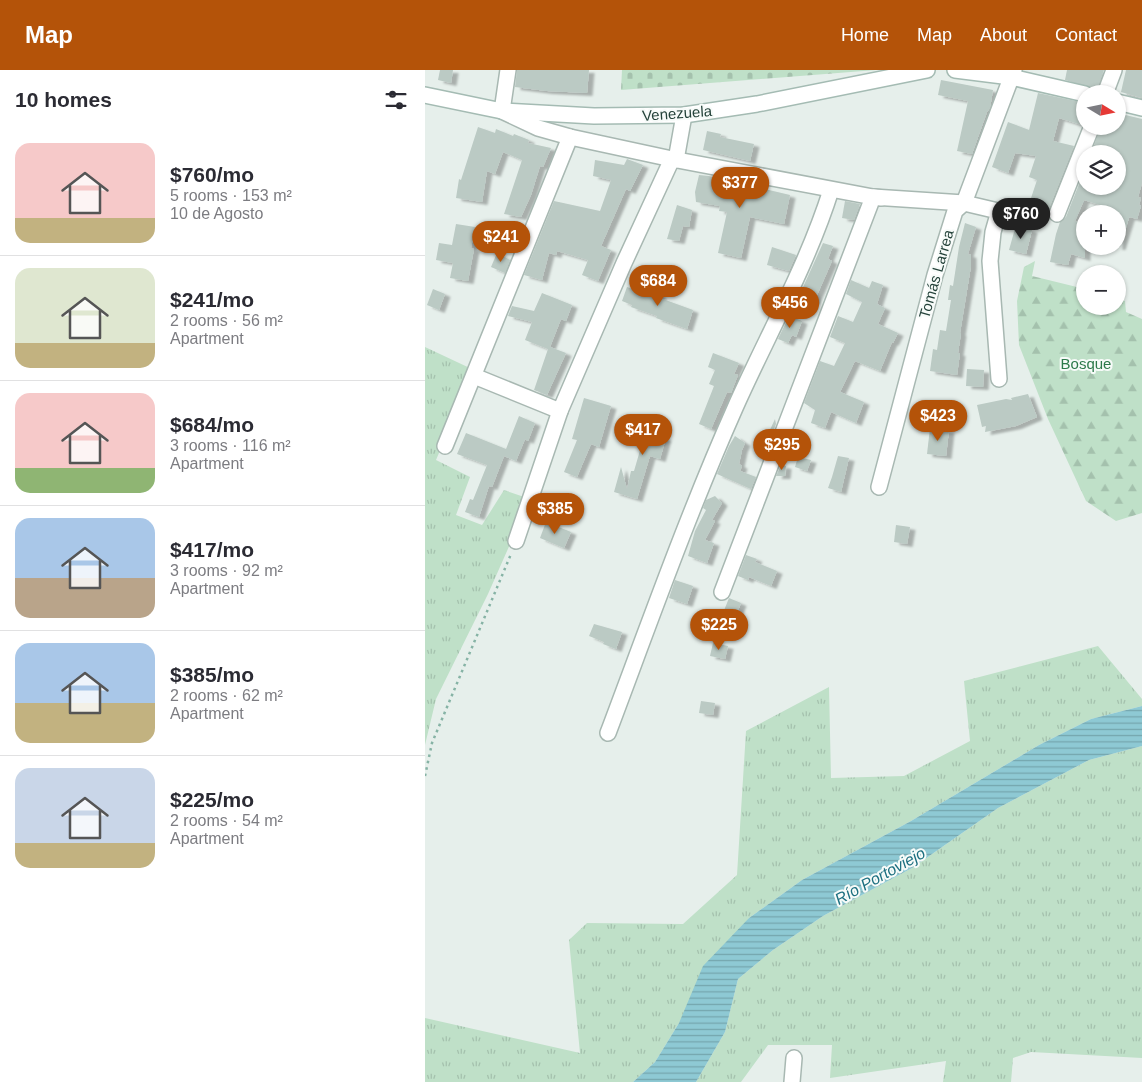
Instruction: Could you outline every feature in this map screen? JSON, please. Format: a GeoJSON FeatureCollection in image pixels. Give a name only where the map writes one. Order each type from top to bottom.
{"type":"FeatureCollection","features":[{"type":"Feature","properties":{"kind":"street"},"geometry":{"type":"LineString","coordinates":[[508,70],[502,111],[539,128],[570,137],[674,160],[831,190],[873,197],[999,211],[1015,216]]}},
{"type":"Feature","properties":{"kind":"street","name":"Venezuela"},"geometry":{"type":"LineString","coordinates":[[425,95],[502,111],[594,116],[684,114],[757,104],[921,70]]}},
{"type":"Feature","properties":{"kind":"street"},"geometry":{"type":"LineString","coordinates":[[955,70],[1012,74],[1076,92]]}},
{"type":"Feature","properties":{"kind":"street"},"geometry":{"type":"LineString","coordinates":[[1109,85],[1115,70]]}},
{"type":"Feature","properties":{"kind":"street","name":"Tomás Larrea"},"geometry":{"type":"LineString","coordinates":[[879,487],[935,275],[1012,74]]}},
{"type":"Feature","properties":{"kind":"street"},"geometry":{"type":"LineString","coordinates":[[1126,104],[1142,108]]}},
{"type":"Feature","properties":{"kind":"street"},"geometry":{"type":"LineString","coordinates":[[516,541],[560,411],[623,263],[674,160],[684,114]]}},
{"type":"Feature","properties":{"kind":"street"},"geometry":{"type":"LineString","coordinates":[[1057,214],[1088,135]]}},
{"type":"Feature","properties":{"kind":"street"},"geometry":{"type":"LineString","coordinates":[[445,446],[570,137]]}},
{"type":"Feature","properties":{"kind":"street"},"geometry":{"type":"LineString","coordinates":[[608,733],[701,489],[735,409],[820,223],[831,190]]}},
{"type":"Feature","properties":{"kind":"street"},"geometry":{"type":"LineString","coordinates":[[722,592],[873,197]]}},
{"type":"Feature","properties":{"kind":"street"},"geometry":{"type":"LineString","coordinates":[[999,211],[993,232],[990,261],[999,380]]}},
{"type":"Feature","properties":{"kind":"street"},"geometry":{"type":"LineString","coordinates":[[474,376],[560,411]]}},
{"type":"Feature","properties":{"kind":"street"},"geometry":{"type":"LineString","coordinates":[[792,1082],[794,1058]]}},
{"type":"Feature","properties":{"kind":"path"},"geometry":{"type":"LineString","coordinates":[[425,776],[432,743],[516,541]]}},
{"type":"Feature","properties":{"kind":"green space"},"geometry":{"type":"Polygon","coordinates":[[[622,70],[876,70],[621,90],[622,70]]]}},
{"type":"Feature","properties":{"kind":"green space","name":"Bosque"},"geometry":{"type":"Polygon","coordinates":[[[1035,261],[1032,276],[1076,287],[1076,315],[1126,315],[1126,312],[1142,319],[1142,513],[1116,521],[1086,501],[1048,419],[1019,345],[1017,301],[1024,267],[1035,261]]]}},
{"type":"Feature","properties":{"kind":"green space"},"geometry":{"type":"Polygon","coordinates":[[[425,347],[474,370],[436,460],[470,477],[456,515],[482,525],[504,490],[530,499],[488,594],[436,699],[425,745],[425,347]]]}},
{"type":"Feature","properties":{"kind":"green space"},"geometry":{"type":"Polygon","coordinates":[[[1098,646],[1142,699],[1142,706],[1091,719],[1039,745],[911,821],[802,880],[749,918],[655,1062],[633,1082],[425,1082],[425,1018],[580,1053],[569,940],[587,923],[683,924],[737,875],[746,731],[829,687],[831,778],[904,776],[970,741],[964,681],[1098,646]]]}},
{"type":"Feature","properties":{"kind":"green space"},"geometry":{"type":"Polygon","coordinates":[[[1142,746],[1142,1058],[1031,1052],[1013,1058],[1011,1082],[943,1082],[946,1061],[830,1078],[832,1045],[768,1045],[741,1082],[696,1082],[725,1032],[738,979],[773,950],[823,916],[912,868],[998,808],[1089,760],[1142,746]]]}},
{"type":"Feature","properties":{"kind":"water","name":"Río Portoviejo"},"geometry":{"type":"Polygon","coordinates":[[[1142,706],[1142,746],[1089,760],[998,808],[912,868],[823,916],[773,950],[738,979],[725,1032],[696,1082],[633,1082],[655,1062],[679,1023],[703,966],[749,918],[802,880],[911,821],[1039,745],[1091,719],[1142,706]]]}},
{"type":"Feature","properties":{"kind":"building"},"geometry":{"type":"Polygon","coordinates":[[[440,70],[453,70],[451,83],[438,80],[440,70]]]}},
{"type":"Feature","properties":{"kind":"building"},"geometry":{"type":"Polygon","coordinates":[[[517,70],[589,70],[587,93],[515,87],[517,70]]]}},
{"type":"Feature","properties":{"kind":"building"},"geometry":{"type":"Polygon","coordinates":[[[1067,70],[1104,70],[1098,85],[1083,85],[1065,80],[1067,70]]]}},
{"type":"Feature","properties":{"kind":"building"},"geometry":{"type":"Polygon","coordinates":[[[1126,70],[1142,70],[1142,98],[1126,93],[1126,85],[1123,85],[1126,70]]]}},
{"type":"Feature","properties":{"kind":"building"},"geometry":{"type":"Polygon","coordinates":[[[941,80],[993,90],[990,108],[972,154],[957,151],[968,101],[938,95],[941,80]]]}},
{"type":"Feature","properties":{"kind":"building"},"geometry":{"type":"Polygon","coordinates":[[[1038,93],[1076,101],[1076,123],[1059,118],[1053,141],[1074,146],[1048,211],[1029,204],[1037,180],[1029,177],[1036,156],[1015,153],[1008,173],[992,167],[1008,122],[1029,130],[1038,93]]]}},
{"type":"Feature","properties":{"kind":"building"},"geometry":{"type":"Polygon","coordinates":[[[1126,115],[1142,119],[1142,183],[1138,197],[1141,198],[1139,205],[1141,206],[1137,219],[1130,217],[1126,228],[1126,205],[1100,205],[1084,200],[1082,205],[1076,205],[1075,221],[1076,255],[1085,255],[1085,258],[1071,254],[1068,265],[1050,262],[1060,222],[1066,217],[1076,192],[1076,195],[1126,195],[1126,145],[1094,145],[1098,135],[1126,135],[1126,115]]]}},
{"type":"Feature","properties":{"kind":"building"},"geometry":{"type":"Polygon","coordinates":[[[478,127],[495,133],[496,129],[513,136],[514,134],[529,140],[528,143],[551,148],[543,167],[540,166],[531,195],[521,217],[504,214],[522,160],[503,152],[495,174],[487,171],[482,202],[456,198],[459,179],[461,180],[478,127]]]}},
{"type":"Feature","properties":{"kind":"building"},"geometry":{"type":"Polygon","coordinates":[[[707,131],[721,134],[720,137],[754,144],[750,161],[703,150],[707,131]]]}},
{"type":"Feature","properties":{"kind":"building"},"geometry":{"type":"Polygon","coordinates":[[[627,159],[643,165],[630,191],[626,189],[601,246],[611,250],[598,281],[582,275],[588,260],[557,251],[556,255],[549,253],[542,280],[524,275],[554,201],[600,211],[611,180],[593,176],[595,160],[624,165],[627,159]]]}},
{"type":"Feature","properties":{"kind":"building"},"geometry":{"type":"Polygon","coordinates":[[[699,175],[790,195],[784,224],[750,217],[741,258],[718,253],[727,212],[719,211],[720,206],[696,202],[695,192],[699,175]]]}},
{"type":"Feature","properties":{"kind":"building"},"geometry":{"type":"Polygon","coordinates":[[[845,201],[860,204],[854,220],[842,218],[845,201]]]}},
{"type":"Feature","properties":{"kind":"building"},"geometry":{"type":"Polygon","coordinates":[[[677,205],[692,210],[689,227],[683,226],[679,241],[667,239],[677,205]]]}},
{"type":"Feature","properties":{"kind":"building"},"geometry":{"type":"Polygon","coordinates":[[[965,223],[976,227],[968,254],[971,255],[971,266],[960,333],[957,375],[930,371],[933,349],[937,350],[940,330],[946,331],[951,300],[948,300],[950,285],[953,286],[965,223]]]}},
{"type":"Feature","properties":{"kind":"building"},"geometry":{"type":"Polygon","coordinates":[[[456,224],[475,227],[471,248],[474,249],[468,281],[450,278],[453,263],[436,260],[439,243],[452,245],[456,224]]]}},
{"type":"Feature","properties":{"kind":"building"},"geometry":{"type":"Polygon","coordinates":[[[1016,225],[1032,230],[1026,254],[1009,250],[1016,225]]]}},
{"type":"Feature","properties":{"kind":"building"},"geometry":{"type":"Polygon","coordinates":[[[823,243],[833,246],[828,259],[832,261],[814,302],[799,296],[823,243]]]}},
{"type":"Feature","properties":{"kind":"building"},"geometry":{"type":"Polygon","coordinates":[[[772,247],[796,255],[789,271],[767,265],[772,247]]]}},
{"type":"Feature","properties":{"kind":"building"},"geometry":{"type":"Polygon","coordinates":[[[497,253],[510,260],[505,273],[491,267],[497,253]]]}},
{"type":"Feature","properties":{"kind":"building"},"geometry":{"type":"Polygon","coordinates":[[[851,280],[869,288],[872,281],[883,285],[877,304],[885,308],[878,324],[898,333],[892,342],[880,371],[855,361],[840,392],[864,402],[856,423],[831,412],[825,428],[811,423],[815,410],[804,403],[820,361],[834,366],[845,343],[830,337],[838,316],[853,322],[862,302],[846,294],[851,280]]]}},
{"type":"Feature","properties":{"kind":"building"},"geometry":{"type":"Polygon","coordinates":[[[627,287],[636,290],[637,287],[661,295],[660,298],[693,310],[687,329],[656,318],[657,316],[631,307],[632,305],[622,301],[627,287]]]}},
{"type":"Feature","properties":{"kind":"building"},"geometry":{"type":"Polygon","coordinates":[[[433,289],[445,294],[439,310],[427,305],[433,289]]]}},
{"type":"Feature","properties":{"kind":"building"},"geometry":{"type":"Polygon","coordinates":[[[542,293],[572,305],[566,321],[561,319],[550,347],[566,353],[547,395],[534,390],[548,349],[525,340],[532,322],[508,316],[512,306],[534,311],[542,293]]]}},
{"type":"Feature","properties":{"kind":"building"},"geometry":{"type":"Polygon","coordinates":[[[789,316],[802,321],[796,337],[792,335],[788,343],[778,339],[789,316]]]}},
{"type":"Feature","properties":{"kind":"building"},"geometry":{"type":"Polygon","coordinates":[[[713,353],[739,363],[734,374],[738,375],[731,393],[727,392],[711,429],[699,424],[714,386],[709,384],[715,370],[708,367],[713,353]]]}},
{"type":"Feature","properties":{"kind":"building"},"geometry":{"type":"Polygon","coordinates":[[[967,369],[984,370],[983,387],[966,386],[967,369]]]}},
{"type":"Feature","properties":{"kind":"building"},"geometry":{"type":"Polygon","coordinates":[[[1028,394],[1037,417],[1016,426],[985,432],[986,426],[982,427],[977,405],[1006,399],[1012,400],[1011,398],[1028,394]]]}},
{"type":"Feature","properties":{"kind":"building"},"geometry":{"type":"Polygon","coordinates":[[[584,398],[611,406],[599,447],[591,444],[577,477],[564,472],[577,440],[572,439],[584,398]]]}},
{"type":"Feature","properties":{"kind":"building"},"geometry":{"type":"Polygon","coordinates":[[[646,415],[665,419],[660,436],[666,438],[660,459],[650,456],[637,499],[614,492],[621,467],[627,489],[631,471],[634,471],[641,447],[638,446],[646,415]]]}},
{"type":"Feature","properties":{"kind":"building"},"geometry":{"type":"Polygon","coordinates":[[[519,416],[535,423],[528,441],[525,439],[516,461],[504,456],[492,487],[489,486],[479,517],[465,512],[470,499],[473,500],[487,465],[457,454],[466,433],[506,449],[519,416]]]}},
{"type":"Feature","properties":{"kind":"building"},"geometry":{"type":"Polygon","coordinates":[[[775,419],[776,424],[768,445],[762,447],[775,419]]]}},
{"type":"Feature","properties":{"kind":"building"},"geometry":{"type":"Polygon","coordinates":[[[930,428],[949,430],[946,456],[927,454],[930,428]]]}},
{"type":"Feature","properties":{"kind":"building"},"geometry":{"type":"Polygon","coordinates":[[[735,436],[745,443],[739,464],[742,466],[740,471],[756,477],[751,489],[717,474],[735,436]]]}},
{"type":"Feature","properties":{"kind":"building"},"geometry":{"type":"Polygon","coordinates":[[[838,456],[849,458],[841,492],[828,488],[838,456]]]}},
{"type":"Feature","properties":{"kind":"building"},"geometry":{"type":"Polygon","coordinates":[[[798,457],[811,460],[807,471],[795,467],[798,457]]]}},
{"type":"Feature","properties":{"kind":"building"},"geometry":{"type":"Polygon","coordinates":[[[781,465],[786,466],[785,476],[776,476],[781,465]]]}},
{"type":"Feature","properties":{"kind":"building"},"geometry":{"type":"Polygon","coordinates":[[[715,496],[722,503],[712,520],[715,521],[705,540],[714,543],[707,563],[688,556],[695,531],[706,510],[703,508],[706,500],[715,496]]]}},
{"type":"Feature","properties":{"kind":"building"},"geometry":{"type":"Polygon","coordinates":[[[546,522],[571,532],[564,548],[540,538],[546,522]]]}},
{"type":"Feature","properties":{"kind":"building"},"geometry":{"type":"Polygon","coordinates":[[[896,525],[910,527],[907,544],[894,542],[896,525]]]}},
{"type":"Feature","properties":{"kind":"building"},"geometry":{"type":"Polygon","coordinates":[[[746,555],[757,559],[755,562],[777,571],[771,586],[749,577],[748,580],[738,576],[746,555]]]}},
{"type":"Feature","properties":{"kind":"building"},"geometry":{"type":"Polygon","coordinates":[[[675,580],[693,586],[687,604],[669,598],[675,580]]]}},
{"type":"Feature","properties":{"kind":"building"},"geometry":{"type":"Polygon","coordinates":[[[729,598],[741,603],[733,623],[721,618],[729,598]]]}},
{"type":"Feature","properties":{"kind":"building"},"geometry":{"type":"Polygon","coordinates":[[[594,624],[622,632],[616,649],[589,636],[594,624]]]}},
{"type":"Feature","properties":{"kind":"building"},"geometry":{"type":"Polygon","coordinates":[[[713,643],[728,646],[725,659],[710,656],[713,643]]]}},
{"type":"Feature","properties":{"kind":"building"},"geometry":{"type":"Polygon","coordinates":[[[701,701],[715,703],[713,715],[699,713],[701,701]]]}}]}
